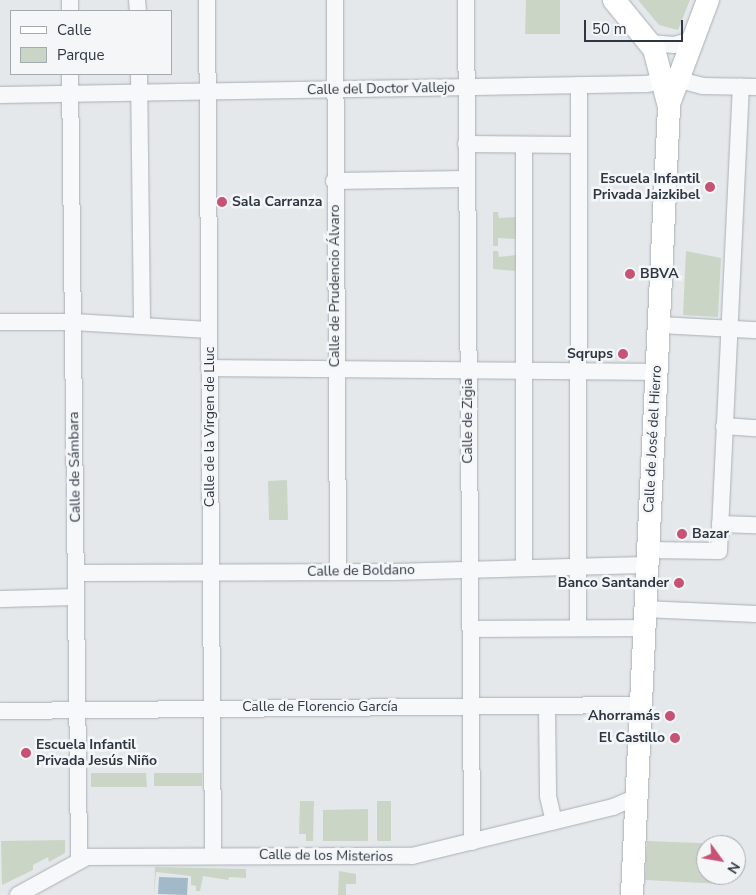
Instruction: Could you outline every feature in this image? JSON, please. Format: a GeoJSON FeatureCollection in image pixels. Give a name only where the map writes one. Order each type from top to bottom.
{"type":"FeatureCollection","features":[{"type":"Feature","properties":{"kind":"street","name":"Calle de la Virgen de Lluc"},"geometry":{"type":"LineString","coordinates":[[206,0],[213,855]]}},
{"type":"Feature","properties":{"kind":"street","name":"Calle de Prudencio Álvaro"},"geometry":{"type":"LineString","coordinates":[[335,0],[334,181],[338,572]]}},
{"type":"Feature","properties":{"kind":"street","name":"Calle de Zigia"},"geometry":{"type":"LineString","coordinates":[[466,0],[468,568],[471,629],[472,842]]}},
{"type":"Feature","properties":{"kind":"street","name":"Calle de José del Hierro"},"geometry":{"type":"LineString","coordinates":[[614,0],[651,43],[671,78],[632,895]]}},
{"type":"Feature","properties":{"kind":"street"},"geometry":{"type":"LineString","coordinates":[[708,0],[692,40],[671,78],[702,86],[748,87],[728,329],[720,524],[756,525]]}},
{"type":"Feature","properties":{"kind":"street"},"geometry":{"type":"LineString","coordinates":[[651,43],[674,45],[692,40]]}},
{"type":"Feature","properties":{"kind":"street","name":"Calle de Sámbara"},"geometry":{"type":"LineString","coordinates":[[70,75],[79,860]]}},
{"type":"Feature","properties":{"kind":"street"},"geometry":{"type":"LineString","coordinates":[[139,75],[142,326]]}},
{"type":"Feature","properties":{"kind":"street","name":"Calle del Doctor Vallejo"},"geometry":{"type":"LineString","coordinates":[[0,95],[139,91],[466,88],[578,85],[671,78]]}},
{"type":"Feature","properties":{"kind":"street"},"geometry":{"type":"LineString","coordinates":[[578,85],[578,627]]}},
{"type":"Feature","properties":{"kind":"street"},"geometry":{"type":"LineString","coordinates":[[466,144],[578,145]]}},
{"type":"Feature","properties":{"kind":"street"},"geometry":{"type":"LineString","coordinates":[[524,145],[524,567]]}},
{"type":"Feature","properties":{"kind":"street"},"geometry":{"type":"LineString","coordinates":[[334,181],[466,179]]}},
{"type":"Feature","properties":{"kind":"street"},"geometry":{"type":"LineString","coordinates":[[0,322],[73,322],[209,330]]}},
{"type":"Feature","properties":{"kind":"street"},"geometry":{"type":"LineString","coordinates":[[659,325],[756,330]]}},
{"type":"Feature","properties":{"kind":"street"},"geometry":{"type":"LineString","coordinates":[[210,368],[524,368],[657,372]]}},
{"type":"Feature","properties":{"kind":"street"},"geometry":{"type":"LineString","coordinates":[[724,426],[756,428]]}},
{"type":"Feature","properties":{"kind":"street","name":"Calle de Boldano"},"geometry":{"type":"LineString","coordinates":[[76,573],[211,574],[578,566],[647,557],[719,551],[720,524]]}},
{"type":"Feature","properties":{"kind":"street"},"geometry":{"type":"LineString","coordinates":[[0,599],[76,598]]}},
{"type":"Feature","properties":{"kind":"street"},"geometry":{"type":"LineString","coordinates":[[471,629],[578,627],[644,619],[756,614]]}},
{"type":"Feature","properties":{"kind":"street","name":"Calle de Florencio García"},"geometry":{"type":"LineString","coordinates":[[0,711],[212,708],[546,708],[640,705]]}},
{"type":"Feature","properties":{"kind":"street"},"geometry":{"type":"LineString","coordinates":[[546,708],[548,796],[554,821]]}},
{"type":"Feature","properties":{"kind":"street","name":"Calle de los Misterios"},"geometry":{"type":"LineString","coordinates":[[18,895],[79,860],[97,855],[412,856],[613,807],[636,797]]}},
{"type":"Feature","properties":{"kind":"green space"},"geometry":{"type":"Polygon","coordinates":[[[526,0],[560,0],[560,34],[525,34],[526,0]]]}},
{"type":"Feature","properties":{"kind":"green space"},"geometry":{"type":"Polygon","coordinates":[[[638,0],[690,0],[678,30],[659,25],[638,0]]]}},
{"type":"Feature","properties":{"kind":"green space"},"geometry":{"type":"Polygon","coordinates":[[[493,212],[498,212],[499,218],[516,217],[515,239],[498,238],[498,246],[493,246],[493,212]]]}},
{"type":"Feature","properties":{"kind":"green space"},"geometry":{"type":"Polygon","coordinates":[[[493,251],[498,251],[499,257],[516,255],[515,271],[493,269],[493,251]]]}},
{"type":"Feature","properties":{"kind":"green space"},"geometry":{"type":"Polygon","coordinates":[[[686,251],[721,258],[718,317],[683,315],[686,251]]]}},
{"type":"Feature","properties":{"kind":"green space"},"geometry":{"type":"Polygon","coordinates":[[[287,480],[288,520],[269,520],[268,481],[287,480]]]}},
{"type":"Feature","properties":{"kind":"green space"},"geometry":{"type":"Polygon","coordinates":[[[91,773],[146,773],[147,787],[91,787],[91,773]]]}},
{"type":"Feature","properties":{"kind":"green space"},"geometry":{"type":"Polygon","coordinates":[[[154,773],[202,773],[202,786],[154,786],[154,773]]]}},
{"type":"Feature","properties":{"kind":"green space"},"geometry":{"type":"Polygon","coordinates":[[[300,801],[314,801],[313,841],[306,841],[306,834],[299,834],[300,801]]]}},
{"type":"Feature","properties":{"kind":"green space"},"geometry":{"type":"Polygon","coordinates":[[[377,801],[391,801],[391,841],[377,841],[377,801]]]}},
{"type":"Feature","properties":{"kind":"green space"},"geometry":{"type":"Polygon","coordinates":[[[368,809],[368,841],[323,841],[323,810],[368,809]]]}},
{"type":"Feature","properties":{"kind":"green space"},"geometry":{"type":"Polygon","coordinates":[[[65,840],[65,853],[49,862],[48,857],[33,865],[33,870],[2,885],[1,841],[65,840]]]}},
{"type":"Feature","properties":{"kind":"green space"},"geometry":{"type":"Polygon","coordinates":[[[647,841],[696,843],[696,883],[645,880],[647,841]]]}},
{"type":"Feature","properties":{"kind":"green space"},"geometry":{"type":"Polygon","coordinates":[[[155,867],[246,869],[246,878],[229,877],[228,880],[203,876],[200,891],[196,891],[196,886],[191,885],[191,876],[156,872],[154,895],[155,867]]]}},
{"type":"Feature","properties":{"kind":"green space"},"geometry":{"type":"Polygon","coordinates":[[[339,871],[356,874],[356,884],[346,884],[346,895],[338,895],[339,871]]]}},
{"type":"Feature","properties":{"kind":"water"},"geometry":{"type":"Polygon","coordinates":[[[159,877],[188,878],[187,895],[158,894],[159,877]]]}},
{"type":"Feature","properties":{"kind":"place","name":"Escuela Infantil Privada Jaizkibel"},"geometry":{"type":"Point","coordinates":[710,187]}},
{"type":"Feature","properties":{"kind":"place","name":"Sala Carranza"},"geometry":{"type":"Point","coordinates":[222,202]}},
{"type":"Feature","properties":{"kind":"place","name":"BBVA"},"geometry":{"type":"Point","coordinates":[630,274]}},
{"type":"Feature","properties":{"kind":"place","name":"Sqrups"},"geometry":{"type":"Point","coordinates":[623,354]}},
{"type":"Feature","properties":{"kind":"place","name":"Bazar"},"geometry":{"type":"Point","coordinates":[682,534]}},
{"type":"Feature","properties":{"kind":"place","name":"Banco Santander"},"geometry":{"type":"Point","coordinates":[679,583]}},
{"type":"Feature","properties":{"kind":"place","name":"Ahorramás"},"geometry":{"type":"Point","coordinates":[670,716]}},
{"type":"Feature","properties":{"kind":"place","name":"El Castillo"},"geometry":{"type":"Point","coordinates":[675,738]}},
{"type":"Feature","properties":{"kind":"place","name":"Escuela Infantil Privada Jesús Niño"},"geometry":{"type":"Point","coordinates":[26,753]}}]}
